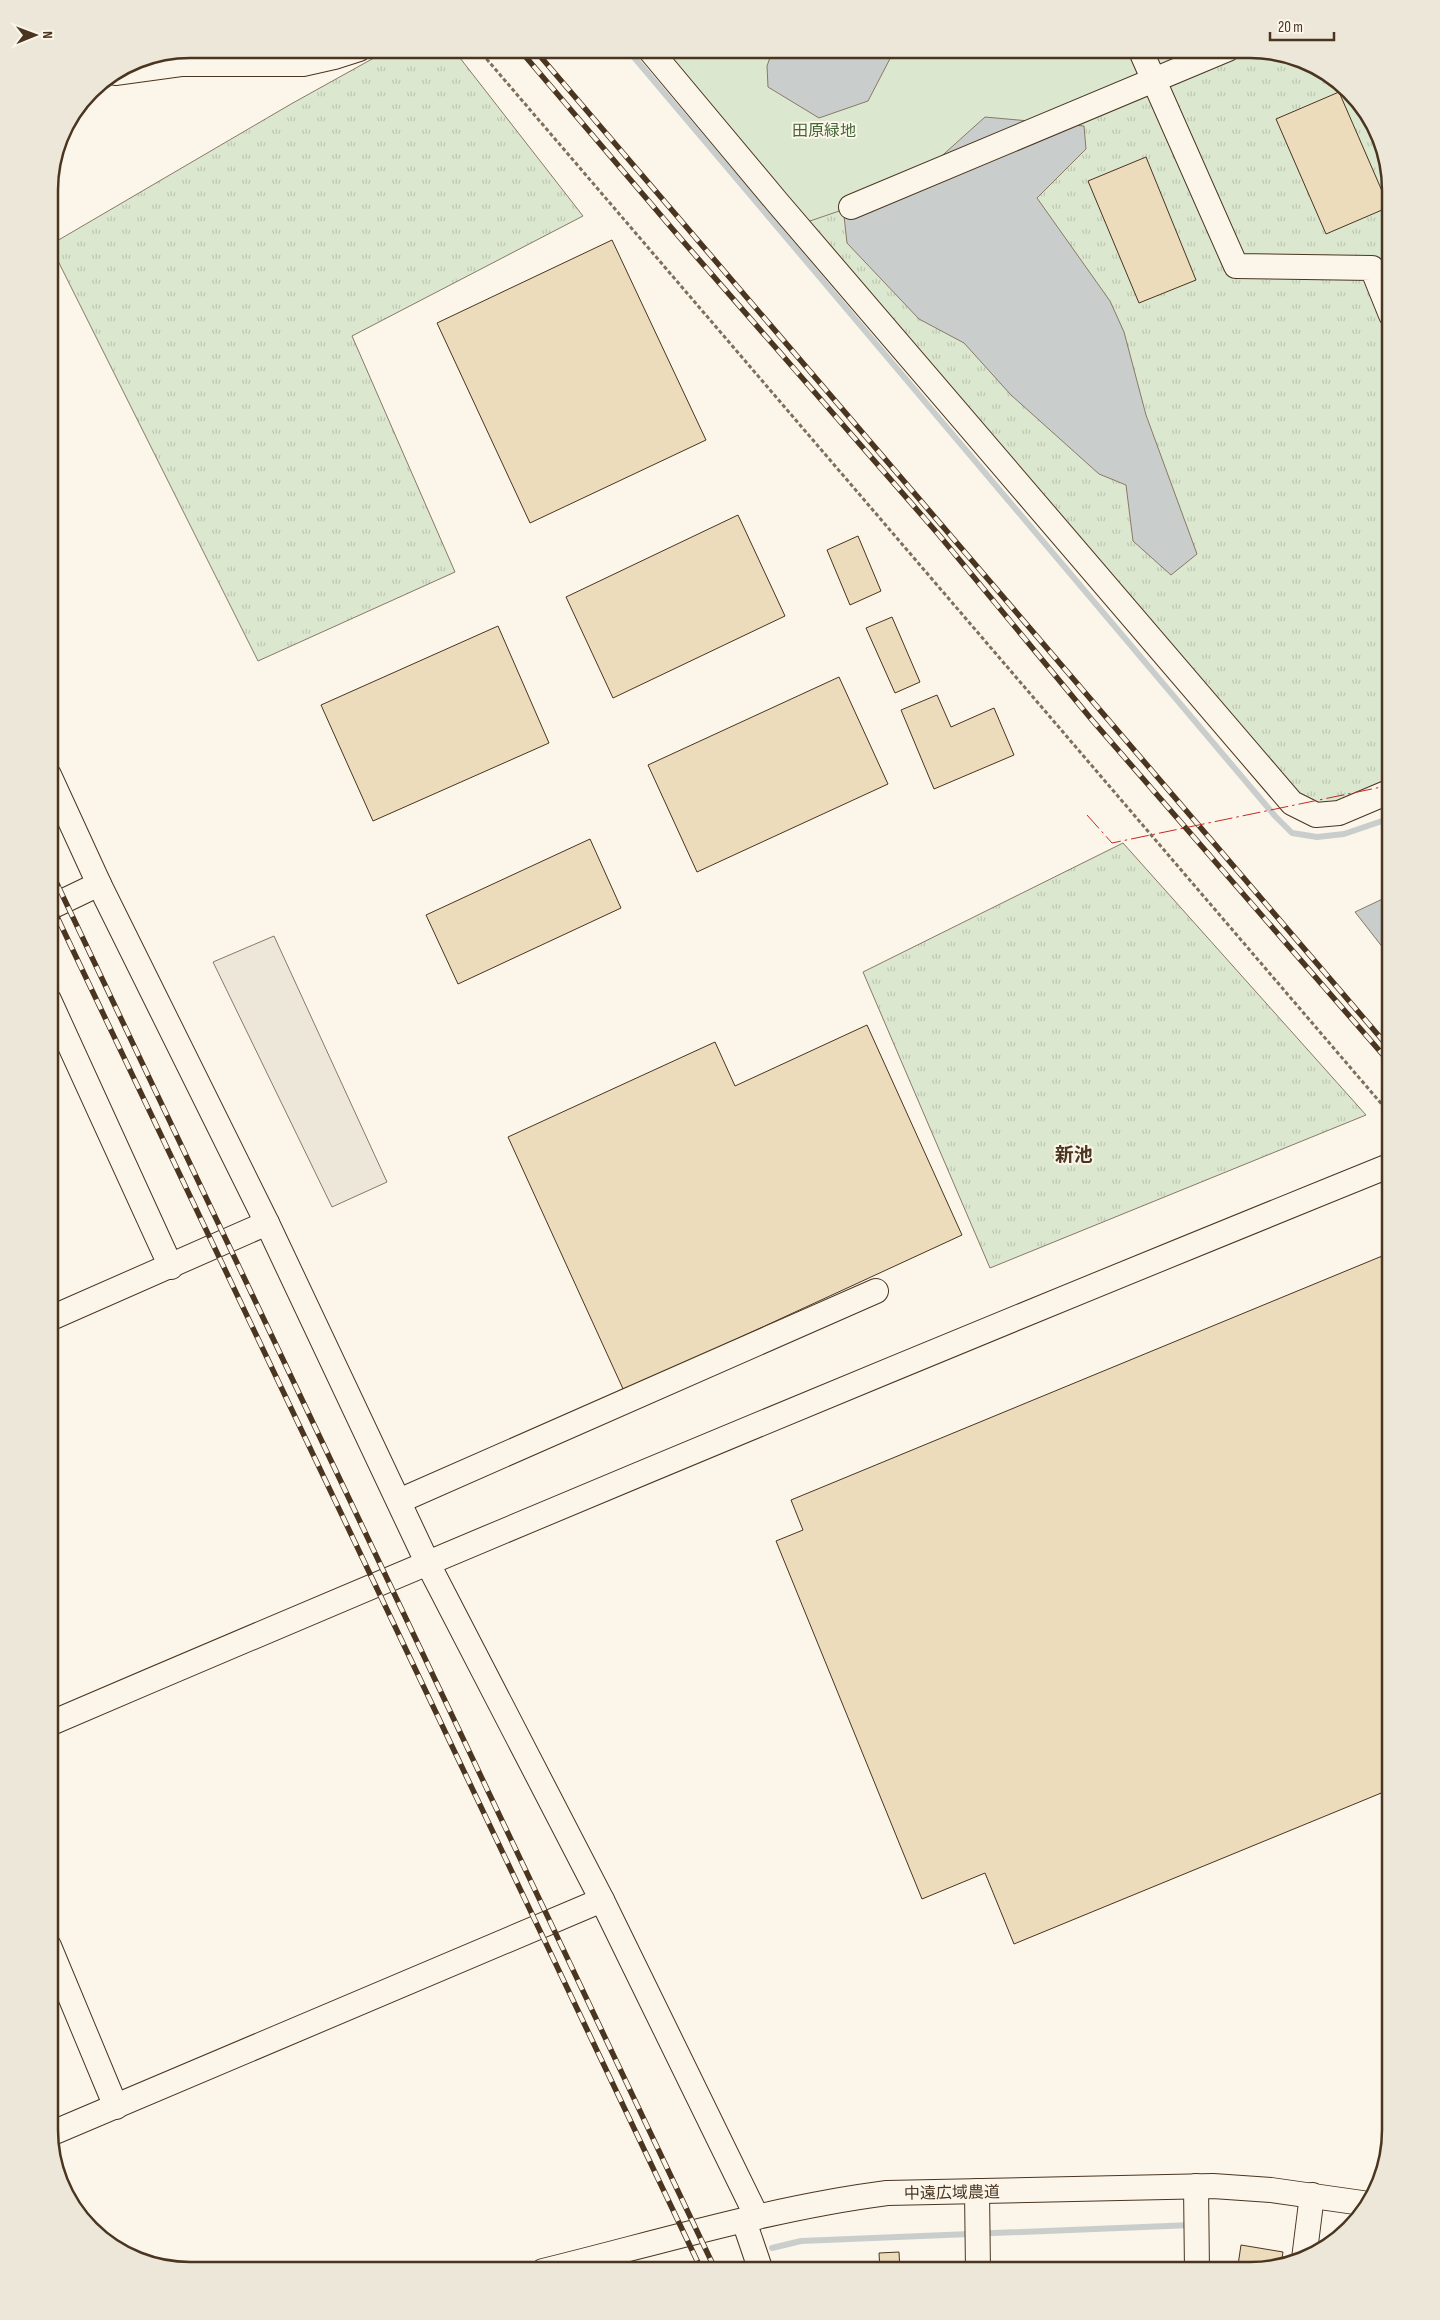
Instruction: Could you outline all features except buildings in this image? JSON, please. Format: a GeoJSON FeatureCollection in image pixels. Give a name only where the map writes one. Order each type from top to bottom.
{"type":"FeatureCollection","features":[{"type":"Feature","properties":{"kind":"street"},"geometry":{"type":"LineString","coordinates":[[131,71],[182,64],[303,64],[330,58]]}},
{"type":"Feature","properties":{"kind":"street"},"geometry":{"type":"LineString","coordinates":[[657,58],[784,210],[1292,803],[1316,815],[1339,812],[1382,795]]}},
{"type":"Feature","properties":{"kind":"street"},"geometry":{"type":"LineString","coordinates":[[1144,58],[1236,266],[1372,268],[1382,293]]}},
{"type":"Feature","properties":{"kind":"street"},"geometry":{"type":"LineString","coordinates":[[851,207],[1207,58]]}},
{"type":"Feature","properties":{"kind":"street"},"geometry":{"type":"LineString","coordinates":[[58,795],[98,884],[267,1223],[427,1562],[602,1900],[750,2219],[759,2262]]}},
{"type":"Feature","properties":{"kind":"street"},"geometry":{"type":"LineString","coordinates":[[58,904],[98,884]]}},
{"type":"Feature","properties":{"kind":"street"},"geometry":{"type":"LineString","coordinates":[[58,1020],[171,1267]]}},
{"type":"Feature","properties":{"kind":"street"},"geometry":{"type":"LineString","coordinates":[[58,1720],[427,1562],[983,1330],[1382,1169]]}},
{"type":"Feature","properties":{"kind":"street"},"geometry":{"type":"LineString","coordinates":[[58,1315],[171,1267],[267,1223]]}},
{"type":"Feature","properties":{"kind":"street"},"geometry":{"type":"LineString","coordinates":[[399,1501],[876,1291]]}},
{"type":"Feature","properties":{"kind":"street"},"geometry":{"type":"LineString","coordinates":[[58,2131],[602,1900]]}},
{"type":"Feature","properties":{"kind":"street"},"geometry":{"type":"LineString","coordinates":[[58,1968],[116,2107]]}},
{"type":"Feature","properties":{"kind":"street"},"geometry":{"type":"LineString","coordinates":[[1196,2186],[1197,2262]]}},
{"type":"Feature","properties":{"kind":"street","name":"中遠広域農道"},"geometry":{"type":"LineString","coordinates":[[579,2262],[750,2219],[837,2200],[888,2193],[1196,2186],[1271,2190],[1360,2203]]}},
{"type":"Feature","properties":{"kind":"street"},"geometry":{"type":"LineString","coordinates":[[977,2191],[978,2262]]}},
{"type":"Feature","properties":{"kind":"street"},"geometry":{"type":"LineString","coordinates":[[1305,2250],[1312,2196]]}},
{"type":"Feature","properties":{"kind":"path"},"geometry":{"type":"LineString","coordinates":[[486,58],[1382,1104]]}},
{"type":"Feature","properties":{"kind":"green space"},"geometry":{"type":"Polygon","coordinates":[[[374,58],[460,58],[583,216],[352,336],[455,572],[258,661],[58,261],[58,240],[291,104],[374,58]]]}},
{"type":"Feature","properties":{"kind":"green space","name":"田原緑地"},"geometry":{"type":"Polygon","coordinates":[[[657,58],[1206,58],[851,207],[807,222],[657,58]]]}},
{"type":"Feature","properties":{"kind":"green space"},"geometry":{"type":"Polygon","coordinates":[[[667,58],[1259,58],[1276,60],[1309,71],[1337,90],[1350,103],[1360,116],[1372,139],[1378,156],[1382,190],[1382,791],[1307,810],[667,58]]]}},
{"type":"Feature","properties":{"kind":"green space"},"geometry":{"type":"Polygon","coordinates":[[[1123,843],[1366,1115],[990,1268],[863,972],[1123,843]]]}},
{"type":"Feature","properties":{"kind":"shaded area"},"geometry":{"type":"Polygon","coordinates":[[[770,58],[890,58],[868,101],[819,118],[768,87],[767,66],[770,58]]]}},
{"type":"Feature","properties":{"kind":"shaded area"},"geometry":{"type":"Polygon","coordinates":[[[985,117],[1084,126],[1086,149],[1037,198],[1110,301],[1124,332],[1146,415],[1197,554],[1171,575],[1133,541],[1126,485],[1099,474],[1011,395],[964,343],[919,319],[847,243],[842,198],[915,180],[985,117]]]}},
{"type":"Feature","properties":{"kind":"shaded area"},"geometry":{"type":"Polygon","coordinates":[[[1382,899],[1382,946],[1355,912],[1382,899]]]}},
{"type":"Feature","properties":{"kind":"shaded area"},"geometry":{"type":"Polygon","coordinates":[[[274,936],[387,1182],[332,1207],[213,962],[274,936]]]}},
{"type":"Feature","properties":{"kind":"waterway"},"geometry":{"type":"LineString","coordinates":[[635,58],[1275,816],[1292,833],[1317,837],[1344,834],[1382,821]]}},
{"type":"Feature","properties":{"kind":"waterway"},"geometry":{"type":"LineString","coordinates":[[772,2248],[801,2241],[1192,2225]]}},
{"type":"Feature","properties":{"kind":"railway"},"geometry":{"type":"LineString","coordinates":[[527,58],[681,239],[939,535],[1092,720],[1382,1054]]}},
{"type":"Feature","properties":{"kind":"railway"},"geometry":{"type":"LineString","coordinates":[[542,58],[1382,1039]]}},
{"type":"Feature","properties":{"kind":"railway"},"geometry":{"type":"LineString","coordinates":[[58,886],[712,2262]]}},
{"type":"Feature","properties":{"kind":"railway"},"geometry":{"type":"LineString","coordinates":[[58,919],[698,2262]]}},
{"type":"Feature","properties":{"kind":"power"},"geometry":{"type":"LineString","coordinates":[[1087,815],[1112,843],[1382,787]]}},
{"type":"Feature","properties":{"kind":"district","name":"新池"},"geometry":{"type":"Point","coordinates":[1074,1154]}}]}
